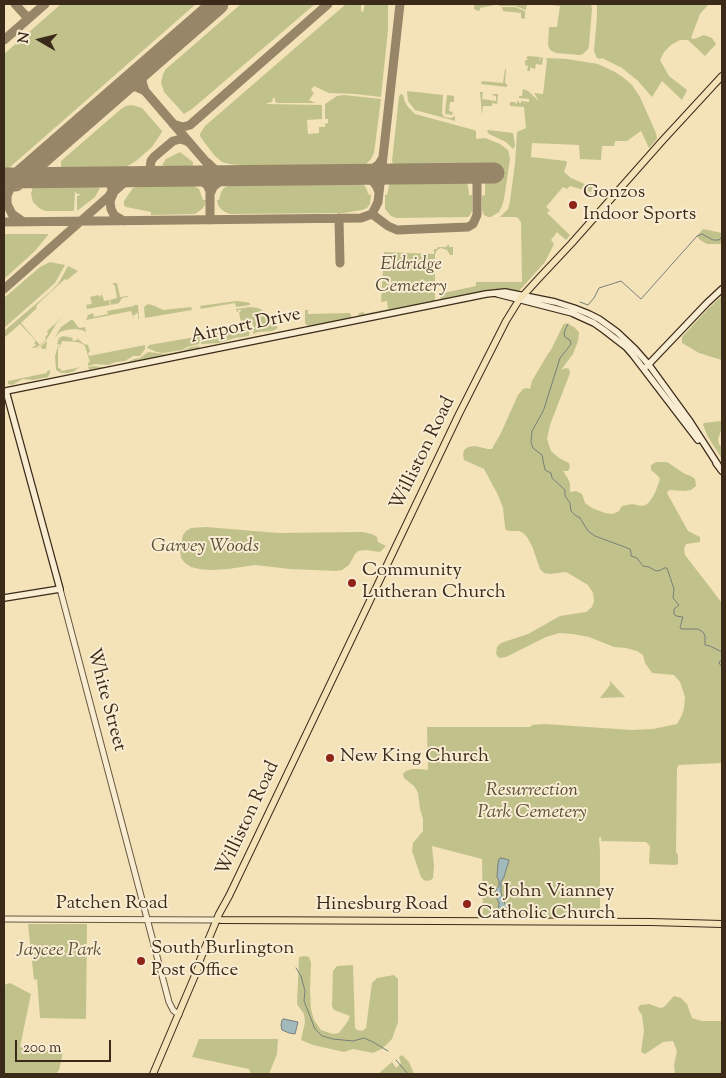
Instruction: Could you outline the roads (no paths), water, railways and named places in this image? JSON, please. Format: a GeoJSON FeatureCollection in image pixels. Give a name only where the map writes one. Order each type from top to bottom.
{"type":"FeatureCollection","features":[{"type":"Feature","properties":{"kind":"main road","name":"Williston Road"},"geometry":{"type":"LineString","coordinates":[[153,1074],[199,966],[204,960],[229,896],[502,328],[521,298],[722,76]]}},
{"type":"Feature","properties":{"kind":"main road"},"geometry":{"type":"LineString","coordinates":[[646,367],[707,302],[722,289]]}},
{"type":"Feature","properties":{"kind":"main road","name":"Airport Drive"},"geometry":{"type":"LineString","coordinates":[[6,391],[493,293],[505,292],[521,298]]}},
{"type":"Feature","properties":{"kind":"main road"},"geometry":{"type":"LineString","coordinates":[[521,298],[564,305],[599,319],[617,332],[635,349],[646,367]]}},
{"type":"Feature","properties":{"kind":"main road"},"geometry":{"type":"LineString","coordinates":[[521,298],[578,315],[594,323],[626,347],[646,367],[689,420],[722,471]]}},
{"type":"Feature","properties":{"kind":"main road"},"geometry":{"type":"LineString","coordinates":[[557,308],[564,305]]}},
{"type":"Feature","properties":{"kind":"main road","name":"White Street"},"geometry":{"type":"LineString","coordinates":[[6,391],[60,589]]}},
{"type":"Feature","properties":{"kind":"main road"},"geometry":{"type":"LineString","coordinates":[[4,598],[60,589]]}},
{"type":"Feature","properties":{"kind":"main road","name":"Hinesburg Road"},"geometry":{"type":"LineString","coordinates":[[219,920],[722,924]]}},
{"type":"Feature","properties":{"kind":"street","name":"White Street"},"geometry":{"type":"LineString","coordinates":[[60,589],[172,1010],[179,1015]]}},
{"type":"Feature","properties":{"kind":"street","name":"Patchen Road"},"geometry":{"type":"LineString","coordinates":[[4,920],[219,920]]}},
{"type":"Feature","properties":{"kind":"water"},"geometry":{"type":"Polygon","coordinates":[[[501,858],[509,860],[501,882],[501,893],[507,909],[506,913],[501,914],[498,913],[499,903],[495,894],[499,886],[497,877],[498,863],[501,858]]]}},
{"type":"Feature","properties":{"kind":"water"},"geometry":{"type":"Polygon","coordinates":[[[284,1019],[298,1022],[295,1034],[282,1030],[281,1025],[284,1019]]]}},
{"type":"Feature","properties":{"kind":"waterway"},"geometry":{"type":"LineString","coordinates":[[580,302],[588,305],[599,288],[621,281],[641,299],[697,236],[702,234],[713,240],[719,240],[722,237]]}},
{"type":"Feature","properties":{"kind":"waterway"},"geometry":{"type":"LineString","coordinates":[[568,324],[564,334],[571,344],[560,358],[544,409],[532,431],[531,442],[533,448],[542,455],[545,470],[551,473],[552,478],[565,490],[565,496],[570,503],[571,511],[580,518],[588,531],[595,536],[630,549],[631,556],[637,558],[643,566],[656,571],[667,568],[674,589],[673,598],[679,605],[674,609],[674,614],[683,617],[681,629],[698,629],[705,636],[705,645],[722,652]]}},
{"type":"Feature","properties":{"kind":"waterway"},"geometry":{"type":"LineString","coordinates":[[722,660],[719,663],[722,667]]}},
{"type":"Feature","properties":{"kind":"waterway"},"geometry":{"type":"LineString","coordinates":[[296,968],[301,976],[305,991],[304,1001],[315,1029],[322,1036],[353,1041],[364,1038],[388,1051]]}},
{"type":"Feature","properties":{"kind":"waterway"},"geometry":{"type":"LineString","coordinates":[[396,1060],[408,1074]]}},
{"type":"Feature","properties":{"kind":"place","name":"Gonzos Indoor Sports"},"geometry":{"type":"Point","coordinates":[573,205]}},
{"type":"Feature","properties":{"kind":"place","name":"Community Lutheran Church"},"geometry":{"type":"Point","coordinates":[352,583]}},
{"type":"Feature","properties":{"kind":"place","name":"New King Church"},"geometry":{"type":"Point","coordinates":[330,758]}},
{"type":"Feature","properties":{"kind":"place","name":"St. John Vianney Catholic Church"},"geometry":{"type":"Point","coordinates":[467,904]}},
{"type":"Feature","properties":{"kind":"place","name":"South Burlington Post Office"},"geometry":{"type":"Point","coordinates":[141,961]}},
{"type":"Feature","properties":{"kind":"park label","name":"Eldridge Cemetery"},"geometry":{"type":"Point","coordinates":[411,277]}},
{"type":"Feature","properties":{"kind":"park label","name":"Garvey Woods"},"geometry":{"type":"Point","coordinates":[205,548]}},
{"type":"Feature","properties":{"kind":"park label","name":"Resurrection Park Cemetery"},"geometry":{"type":"Point","coordinates":[532,803]}},
{"type":"Feature","properties":{"kind":"park label","name":"Jaycee Park"},"geometry":{"type":"Point","coordinates":[59,952]}}]}
